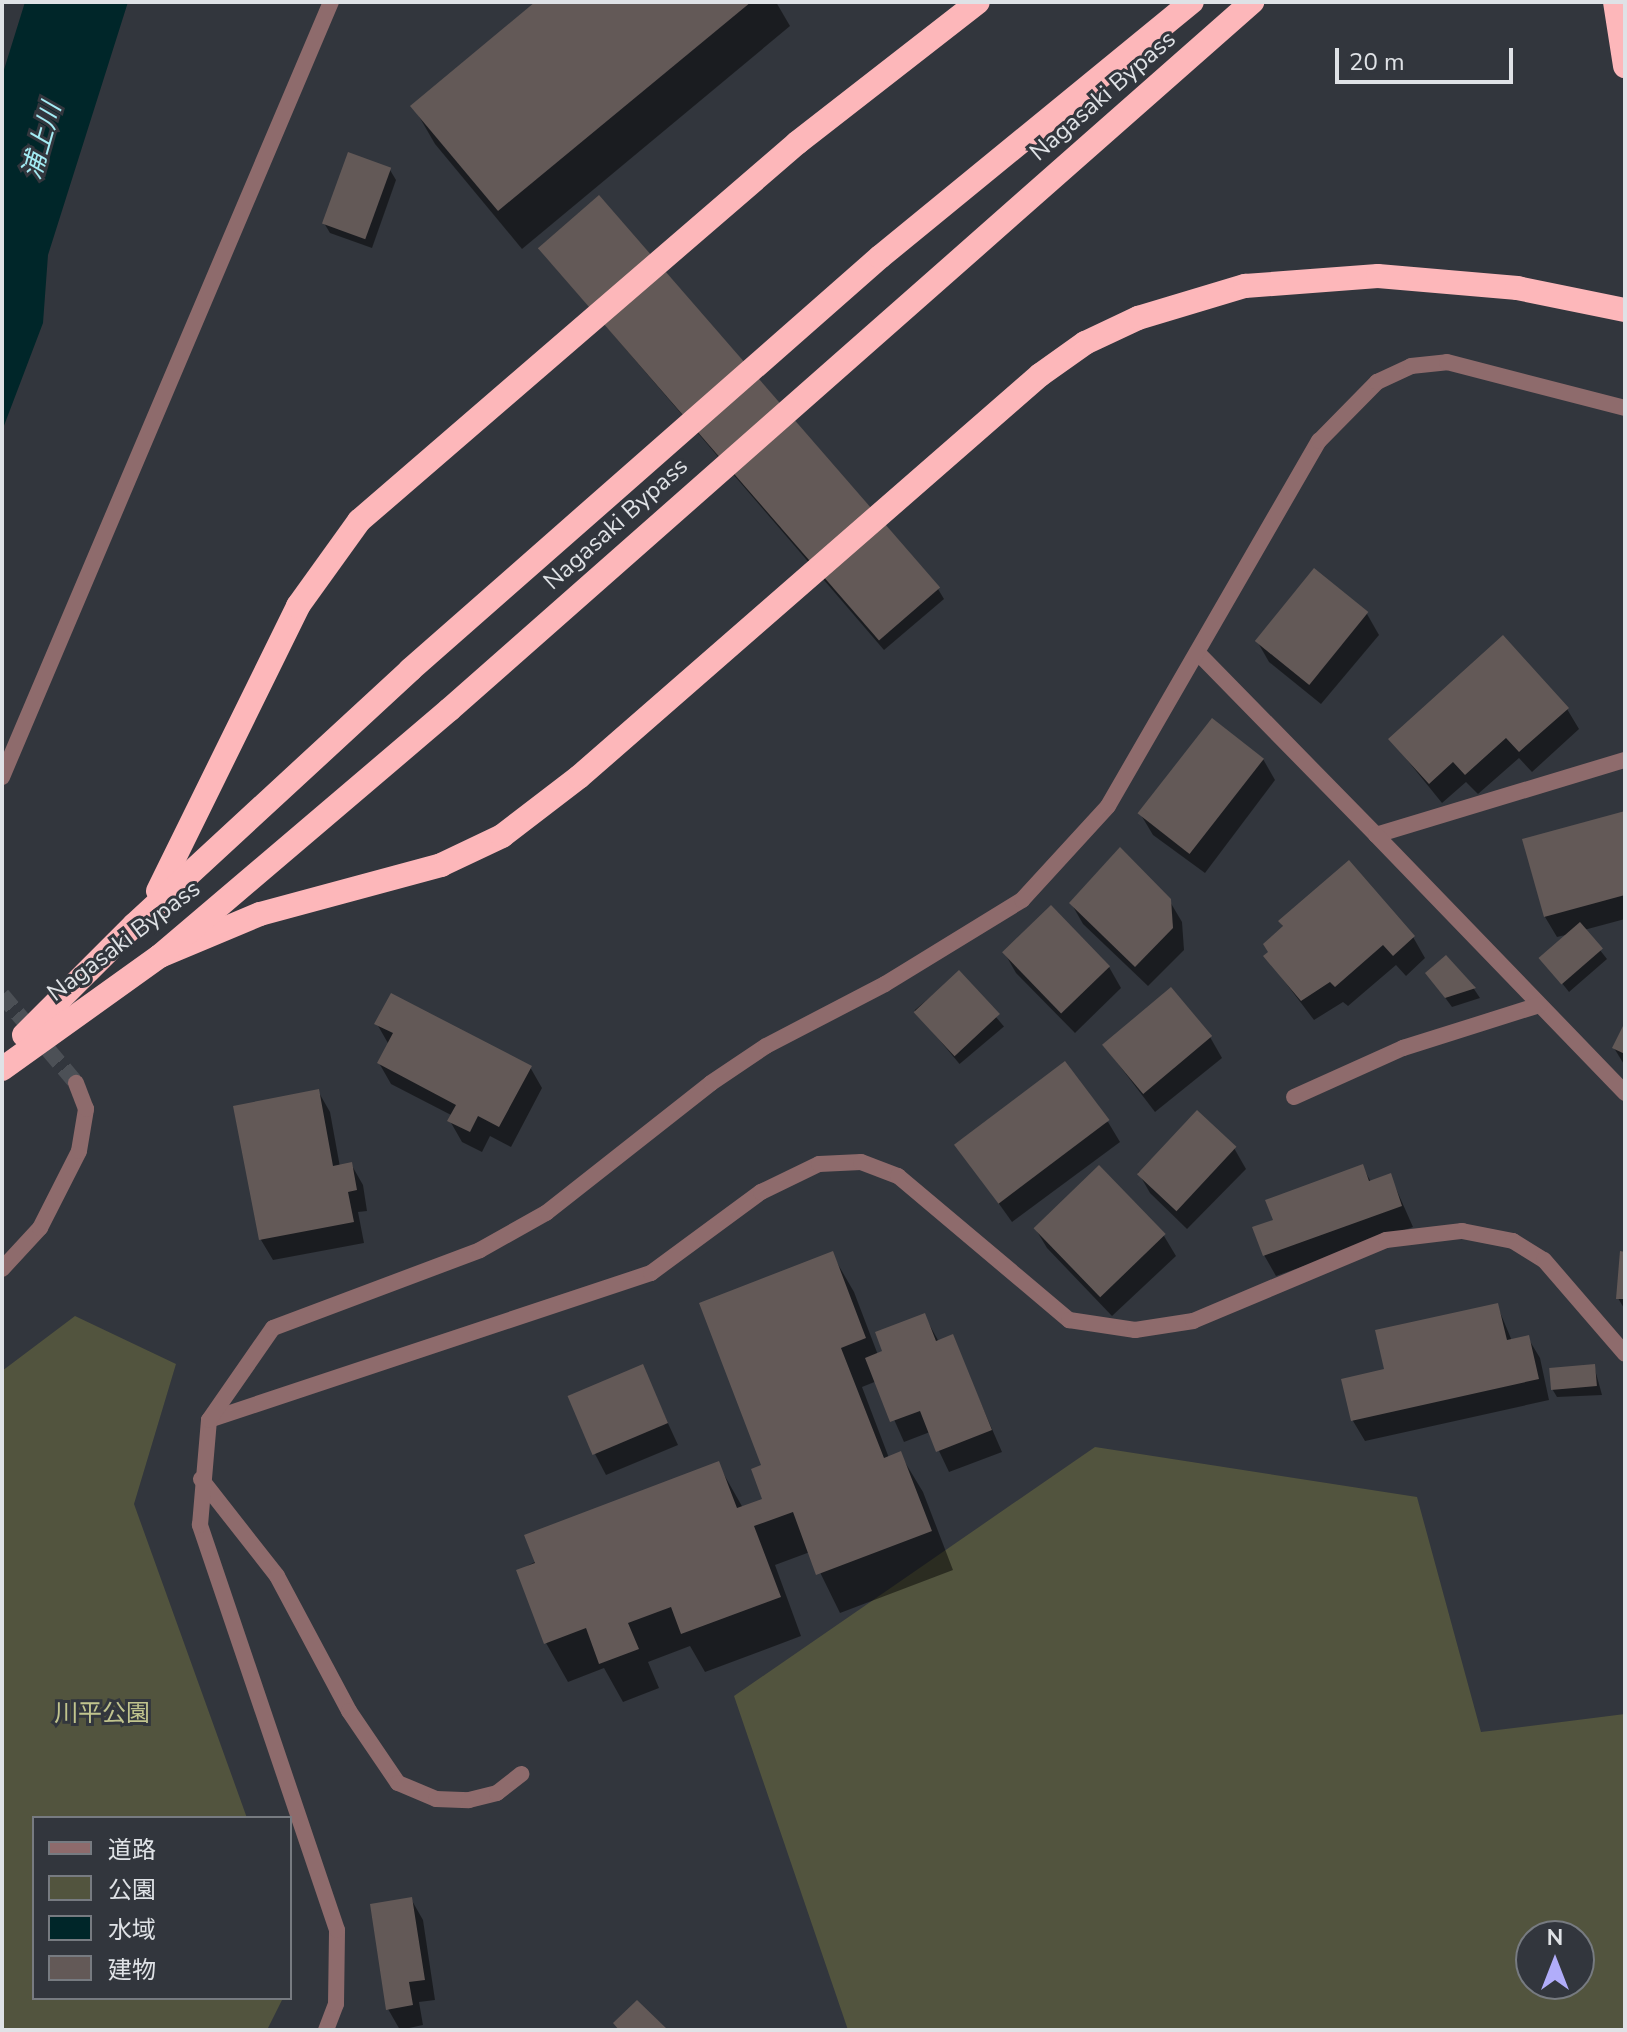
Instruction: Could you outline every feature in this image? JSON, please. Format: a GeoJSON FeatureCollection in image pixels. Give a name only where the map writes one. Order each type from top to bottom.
{"type":"FeatureCollection","features":[{"type":"Feature","properties":{"kind":"highway"},"geometry":{"type":"LineString","coordinates":[[134,925],[188,839],[298,606],[359,521],[797,143],[978,2]]}},
{"type":"Feature","properties":{"kind":"highway","name":"Nagasaki Bypass"},"geometry":{"type":"LineString","coordinates":[[2,1056],[134,925],[410,670],[880,257],[1192,2]]}},
{"type":"Feature","properties":{"kind":"highway","name":"Nagasaki Bypass"},"geometry":{"type":"LineString","coordinates":[[2,1069],[160,956],[449,710],[1252,2]]}},
{"type":"Feature","properties":{"kind":"highway"},"geometry":{"type":"LineString","coordinates":[[1615,2],[1625,66]]}},
{"type":"Feature","properties":{"kind":"highway"},"geometry":{"type":"LineString","coordinates":[[160,956],[260,914],[441,865],[502,836],[579,777],[1040,375],[1085,343],[1138,318],[1245,286],[1378,276],[1517,288],[1625,310]]}},
{"type":"Feature","properties":{"kind":"street"},"geometry":{"type":"LineString","coordinates":[[2,777],[331,2]]}},
{"type":"Feature","properties":{"kind":"street"},"geometry":{"type":"LineString","coordinates":[[326,2030],[336,2004],[337,1930],[200,1525],[201,1479],[209,1420],[273,1328],[480,1250],[546,1213],[755,1053],[885,984],[1022,900],[1108,806],[1319,441],[1377,382],[1411,366],[1447,362],[1625,408]]}},
{"type":"Feature","properties":{"kind":"street"},"geometry":{"type":"LineString","coordinates":[[1198,653],[1625,1093]]}},
{"type":"Feature","properties":{"kind":"street"},"geometry":{"type":"LineString","coordinates":[[1376,835],[1625,760]]}},
{"type":"Feature","properties":{"kind":"street"},"geometry":{"type":"LineString","coordinates":[[1294,1097],[1403,1048],[1539,1005]]}},
{"type":"Feature","properties":{"kind":"street"},"geometry":{"type":"LineString","coordinates":[[2,1269],[40,1228],[79,1151],[86,1109],[76,1083]]}},
{"type":"Feature","properties":{"kind":"street"},"geometry":{"type":"LineString","coordinates":[[209,1420],[651,1273],[761,1192],[819,1164],[861,1162],[898,1176],[1069,1320],[1135,1330],[1193,1321],[1386,1240],[1462,1231],[1513,1241],[1544,1260],[1625,1354]]}},
{"type":"Feature","properties":{"kind":"street"},"geometry":{"type":"LineString","coordinates":[[201,1479],[277,1576],[349,1711],[398,1783],[436,1799],[469,1800],[497,1793],[521,1774]]}},
{"type":"Feature","properties":{"kind":"green space","name":"川平公園"},"geometry":{"type":"Polygon","coordinates":[[[75,1316],[176,1364],[134,1504],[246,1816],[32,1816],[32,2000],[282,2000],[267,2030],[2,2030],[2,1371],[75,1316]]]}},
{"type":"Feature","properties":{"kind":"green space"},"geometry":{"type":"Polygon","coordinates":[[[1095,1447],[1417,1497],[1481,1732],[1625,1714],[1625,2030],[848,2030],[734,1696],[1095,1447]]]}},
{"type":"Feature","properties":{"kind":"water","name":"浦上川"},"geometry":{"type":"Polygon","coordinates":[[[25,2],[128,2],[48,255],[43,323],[2,431],[2,76],[25,2]]]}},
{"type":"Feature","properties":{"kind":"building"},"geometry":{"type":"Polygon","coordinates":[[[535,2],[751,2],[498,211],[410,106],[535,2]]]}},
{"type":"Feature","properties":{"kind":"building"},"geometry":{"type":"Polygon","coordinates":[[[348,152],[391,168],[365,239],[322,223],[348,152]]]}},
{"type":"Feature","properties":{"kind":"building"},"geometry":{"type":"Polygon","coordinates":[[[599,195],[940,587],[879,641],[538,248],[599,195]]]}},
{"type":"Feature","properties":{"kind":"building"},"geometry":{"type":"Polygon","coordinates":[[[1314,568],[1368,612],[1309,685],[1255,641],[1314,568]]]}},
{"type":"Feature","properties":{"kind":"building"},"geometry":{"type":"Polygon","coordinates":[[[1503,635],[1569,708],[1519,752],[1506,738],[1465,775],[1453,762],[1429,784],[1388,739],[1503,635]]]}},
{"type":"Feature","properties":{"kind":"building"},"geometry":{"type":"Polygon","coordinates":[[[1212,718],[1264,759],[1190,854],[1138,813],[1212,718]]]}},
{"type":"Feature","properties":{"kind":"building"},"geometry":{"type":"Polygon","coordinates":[[[1625,811],[1625,895],[1544,917],[1522,839],[1625,811]]]}},
{"type":"Feature","properties":{"kind":"building"},"geometry":{"type":"Polygon","coordinates":[[[1120,847],[1171,899],[1173,928],[1135,967],[1069,903],[1120,847]]]}},
{"type":"Feature","properties":{"kind":"building"},"geometry":{"type":"Polygon","coordinates":[[[1349,860],[1415,936],[1393,956],[1383,945],[1335,987],[1330,982],[1301,1001],[1263,956],[1268,952],[1263,944],[1283,926],[1278,921],[1349,860]]]}},
{"type":"Feature","properties":{"kind":"building"},"geometry":{"type":"Polygon","coordinates":[[[1051,905],[1110,966],[1061,1013],[1002,952],[1051,905]]]}},
{"type":"Feature","properties":{"kind":"building"},"geometry":{"type":"Polygon","coordinates":[[[1580,922],[1603,948],[1561,984],[1538,958],[1580,922]]]}},
{"type":"Feature","properties":{"kind":"building"},"geometry":{"type":"Polygon","coordinates":[[[1446,955],[1476,988],[1445,998],[1425,973],[1446,955]]]}},
{"type":"Feature","properties":{"kind":"building"},"geometry":{"type":"Polygon","coordinates":[[[959,970],[1000,1014],[955,1056],[914,1012],[959,970]]]}},
{"type":"Feature","properties":{"kind":"building"},"geometry":{"type":"Polygon","coordinates":[[[1171,987],[1212,1036],[1143,1094],[1102,1045],[1171,987]]]}},
{"type":"Feature","properties":{"kind":"building"},"geometry":{"type":"Polygon","coordinates":[[[391,993],[532,1066],[499,1127],[478,1116],[470,1132],[447,1121],[456,1105],[377,1063],[393,1033],[374,1024],[391,993]]]}},
{"type":"Feature","properties":{"kind":"building"},"geometry":{"type":"Polygon","coordinates":[[[1625,1022],[1625,1054],[1612,1048],[1625,1022]]]}},
{"type":"Feature","properties":{"kind":"building"},"geometry":{"type":"Polygon","coordinates":[[[1065,1061],[1110,1120],[999,1204],[954,1145],[1065,1061]]]}},
{"type":"Feature","properties":{"kind":"building"},"geometry":{"type":"Polygon","coordinates":[[[319,1089],[333,1166],[352,1162],[357,1190],[348,1192],[354,1222],[259,1240],[233,1106],[319,1089]]]}},
{"type":"Feature","properties":{"kind":"building"},"geometry":{"type":"Polygon","coordinates":[[[1197,1110],[1236,1147],[1176,1211],[1137,1174],[1197,1110]]]}},
{"type":"Feature","properties":{"kind":"building"},"geometry":{"type":"Polygon","coordinates":[[[1363,1164],[1369,1181],[1391,1173],[1402,1206],[1263,1256],[1252,1227],[1273,1220],[1265,1200],[1363,1164]]]}},
{"type":"Feature","properties":{"kind":"building"},"geometry":{"type":"Polygon","coordinates":[[[1099,1165],[1166,1234],[1100,1297],[1034,1228],[1099,1165]]]}},
{"type":"Feature","properties":{"kind":"building"},"geometry":{"type":"Polygon","coordinates":[[[833,1251],[866,1338],[841,1348],[884,1458],[901,1451],[932,1531],[816,1575],[793,1512],[754,1526],[781,1597],[681,1634],[671,1607],[628,1623],[639,1649],[599,1664],[586,1628],[544,1644],[516,1570],[535,1563],[524,1535],[719,1461],[737,1508],[762,1499],[751,1469],[761,1465],[699,1303],[833,1251]]]}},
{"type":"Feature","properties":{"kind":"building"},"geometry":{"type":"Polygon","coordinates":[[[1620,1251],[1625,1252],[1625,1299],[1616,1299],[1620,1251]]]}},
{"type":"Feature","properties":{"kind":"building"},"geometry":{"type":"Polygon","coordinates":[[[1498,1303],[1507,1340],[1529,1335],[1539,1379],[1351,1421],[1341,1379],[1384,1369],[1375,1330],[1498,1303]]]}},
{"type":"Feature","properties":{"kind":"building"},"geometry":{"type":"Polygon","coordinates":[[[925,1313],[936,1341],[953,1334],[992,1430],[936,1452],[920,1411],[890,1422],[865,1358],[882,1351],[875,1332],[925,1313]]]}},
{"type":"Feature","properties":{"kind":"building"},"geometry":{"type":"Polygon","coordinates":[[[643,1364],[668,1423],[593,1455],[568,1396],[643,1364]]]}},
{"type":"Feature","properties":{"kind":"building"},"geometry":{"type":"Polygon","coordinates":[[[1595,1364],[1597,1386],[1551,1390],[1549,1368],[1595,1364]]]}},
{"type":"Feature","properties":{"kind":"building"},"geometry":{"type":"Polygon","coordinates":[[[412,1897],[425,1980],[409,1982],[413,2005],[386,2010],[370,1904],[412,1897]]]}},
{"type":"Feature","properties":{"kind":"building"},"geometry":{"type":"Polygon","coordinates":[[[637,2000],[668,2030],[619,2030],[613,2023],[637,2000]]]}},
{"type":"Feature","properties":{"kind":"tunnel"},"geometry":{"type":"LineString","coordinates":[[2,995],[76,1083]]}}]}
